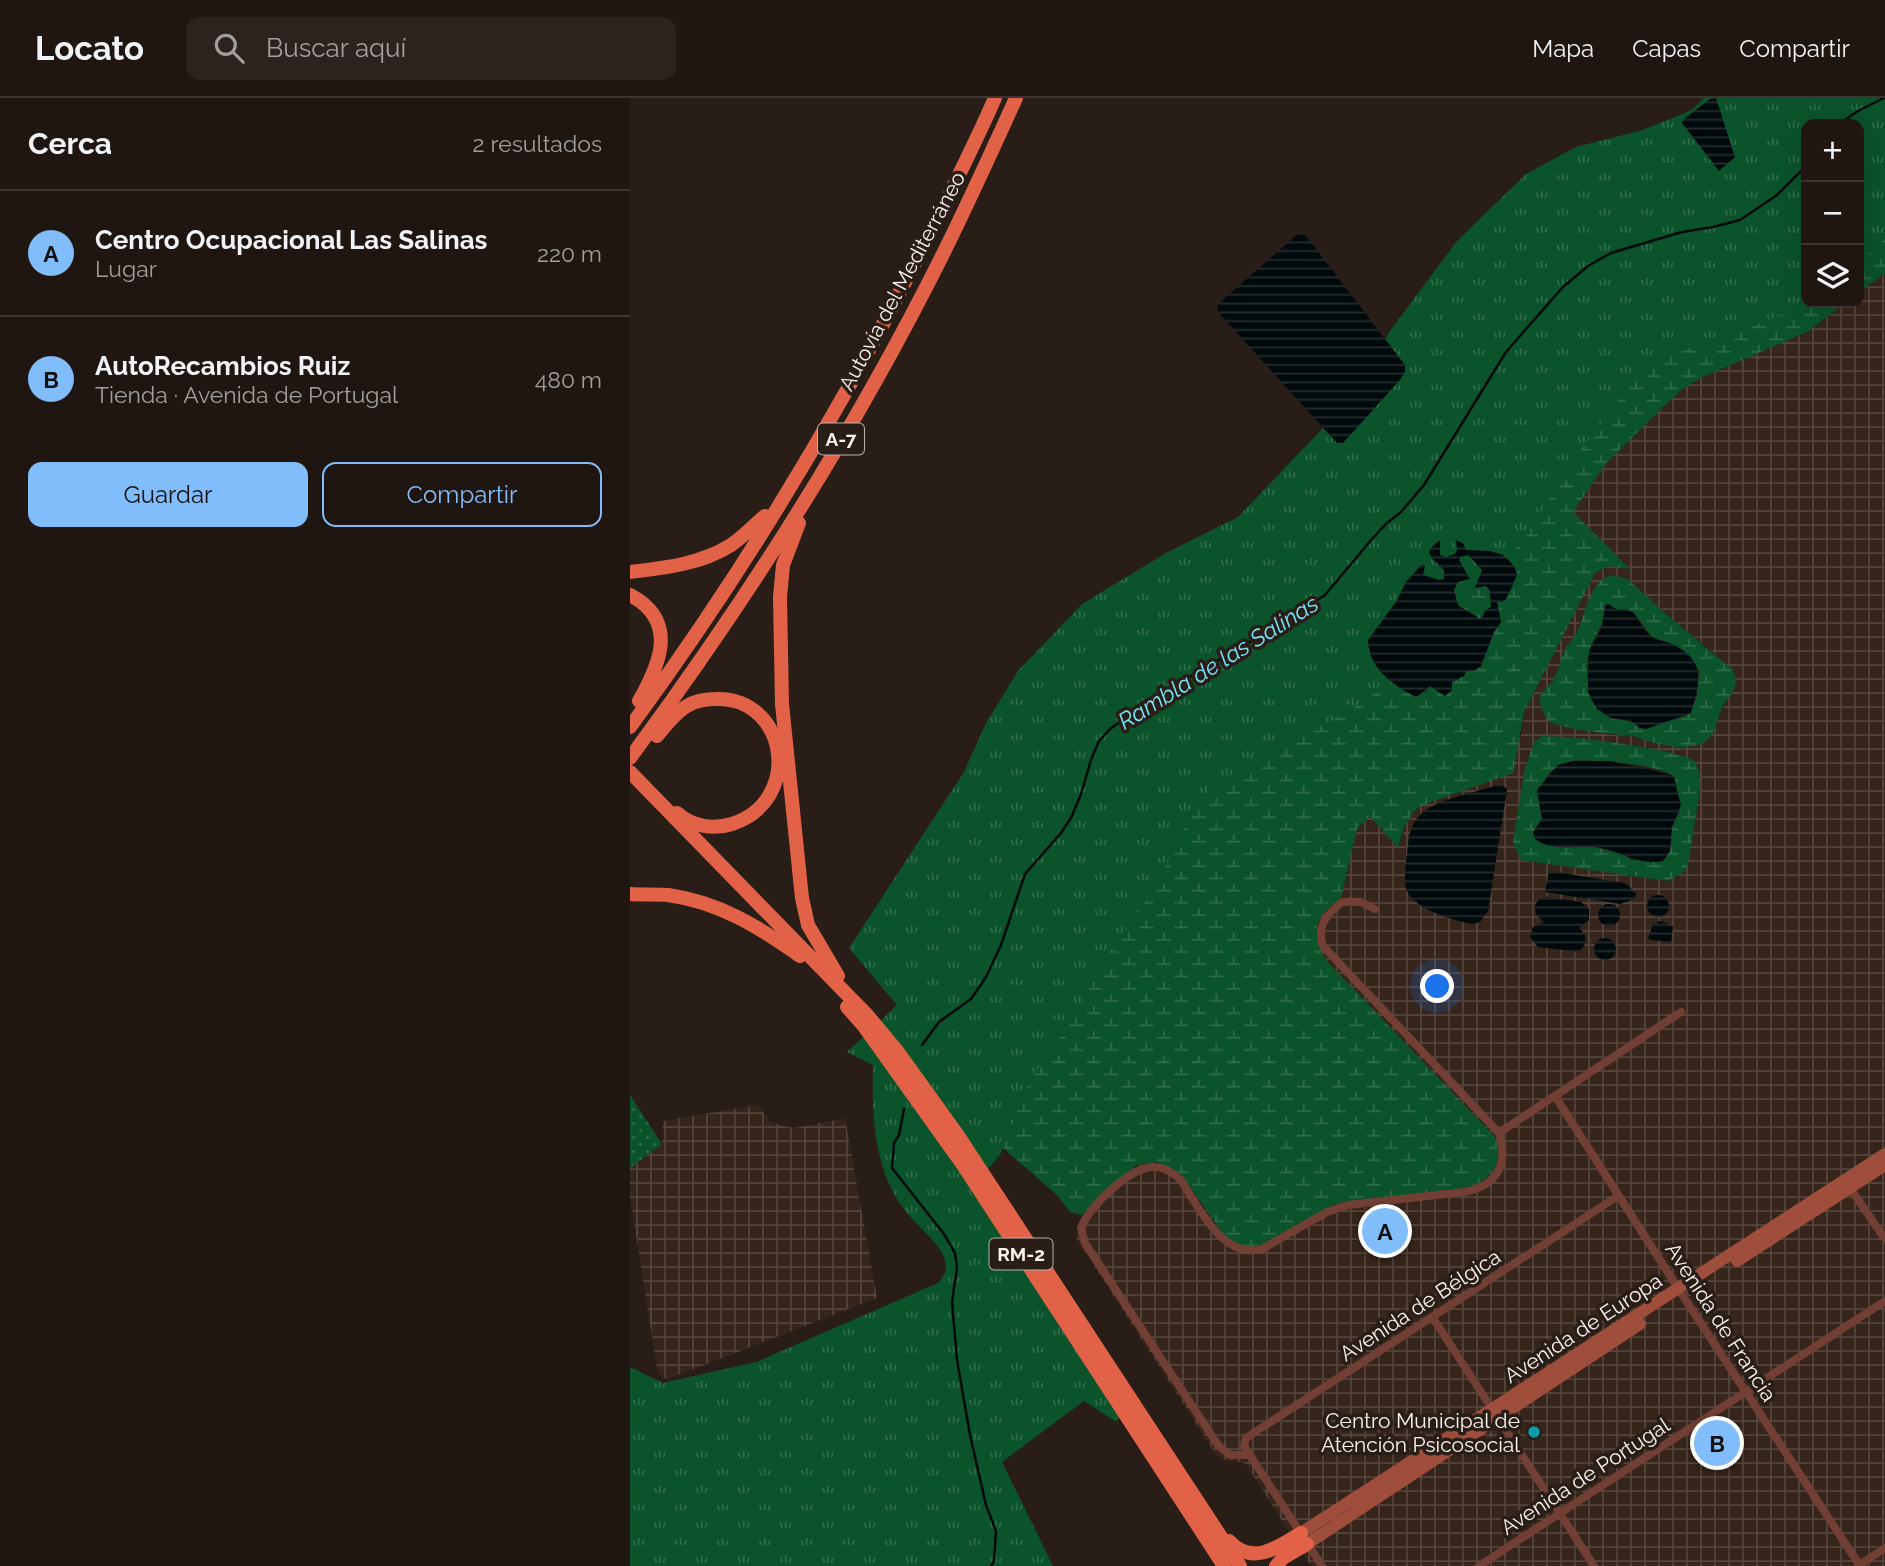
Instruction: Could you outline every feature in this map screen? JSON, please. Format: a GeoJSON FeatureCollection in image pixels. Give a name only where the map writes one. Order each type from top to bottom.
{"type":"FeatureCollection","features":[{"type":"Feature","properties":{"kind":"highway","name":"Autovía del Mediterráneo"},"geometry":{"type":"LineString","coordinates":[[630,727],[698,632],[796,481],[869,353],[953,189],[995,98]]}},
{"type":"Feature","properties":{"kind":"highway","name":"Autovía del Mediterráneo"},"geometry":{"type":"LineString","coordinates":[[630,758],[768,561],[809,494],[941,258],[1016,98]]}},
{"type":"Feature","properties":{"kind":"highway"},"geometry":{"type":"LineString","coordinates":[[633,712],[793,472],[883,315],[902,288]]}},
{"type":"Feature","properties":{"kind":"highway"},"geometry":{"type":"LineString","coordinates":[[809,494],[783,565],[780,597],[782,704],[802,898],[808,925],[839,977],[866,1008],[868,1016]]}},
{"type":"Feature","properties":{"kind":"highway"},"geometry":{"type":"LineString","coordinates":[[630,572],[668,568],[718,552],[734,543],[765,516]]}},
{"type":"Feature","properties":{"kind":"highway"},"geometry":{"type":"LineString","coordinates":[[630,595],[641,601],[655,618],[662,653],[655,673],[633,712]]}},
{"type":"Feature","properties":{"kind":"highway"},"geometry":{"type":"LineString","coordinates":[[630,770],[674,716],[689,704],[708,699],[726,699],[747,706],[766,723],[776,740],[780,759],[776,783],[765,803],[748,818],[724,826],[704,826],[683,819],[639,789]]}},
{"type":"Feature","properties":{"kind":"highway","name":"RM-2"},"geometry":{"type":"LineString","coordinates":[[630,770],[639,789],[863,1025],[963,1165],[1224,1566]]}},
{"type":"Feature","properties":{"kind":"highway","name":"RM-2"},"geometry":{"type":"LineString","coordinates":[[639,789],[868,1016],[898,1052],[957,1134],[1240,1566]]}},
{"type":"Feature","properties":{"kind":"highway"},"geometry":{"type":"LineString","coordinates":[[630,894],[668,895],[712,905],[741,918],[800,956]]}},
{"type":"Feature","properties":{"kind":"highway"},"geometry":{"type":"LineString","coordinates":[[1209,1520],[1217,1523],[1241,1553],[1253,1556],[1268,1554],[1304,1538]]}},
{"type":"Feature","properties":{"kind":"highway"},"geometry":{"type":"LineString","coordinates":[[1276,1566],[1304,1538]]}},
{"type":"Feature","properties":{"kind":"street"},"geometry":{"type":"LineString","coordinates":[[1322,1566],[1250,1455],[1230,1455],[1218,1445],[1085,1243],[1081,1228],[1091,1210],[1143,1168],[1162,1168],[1180,1179],[1222,1239],[1238,1250],[1252,1252],[1262,1249],[1326,1212],[1348,1205],[1464,1192],[1491,1182],[1500,1166],[1503,1146],[1499,1133],[1323,946],[1321,929],[1325,917],[1342,902],[1361,902],[1375,909]]}},
{"type":"Feature","properties":{"kind":"street"},"geometry":{"type":"LineString","coordinates":[[1499,1133],[1681,1012]]}},
{"type":"Feature","properties":{"kind":"street","name":"Avenida de Francia"},"geometry":{"type":"LineString","coordinates":[[1555,1096],[1859,1566]]}},
{"type":"Feature","properties":{"kind":"street","name":"Avenida de Europa"},"geometry":{"type":"LineString","coordinates":[[1304,1538],[1848,1183],[1885,1154]]}},
{"type":"Feature","properties":{"kind":"street","name":"Avenida de Europa"},"geometry":{"type":"LineString","coordinates":[[1848,1183],[1885,1165]]}},
{"type":"Feature","properties":{"kind":"street"},"geometry":{"type":"LineString","coordinates":[[1848,1183],[1885,1239]]}},
{"type":"Feature","properties":{"kind":"street","name":"Avenida de Bélgica"},"geometry":{"type":"LineString","coordinates":[[1250,1455],[1244,1446],[1246,1438],[1618,1196]]}},
{"type":"Feature","properties":{"kind":"street","name":"Avenida de Portugal"},"geometry":{"type":"LineString","coordinates":[[1479,1566],[1885,1301]]}},
{"type":"Feature","properties":{"kind":"street"},"geometry":{"type":"LineString","coordinates":[[1433,1318],[1594,1566]]}},
{"type":"Feature","properties":{"kind":"street"},"geometry":{"type":"LineString","coordinates":[[1859,1566],[1885,1548]]}},
{"type":"Feature","properties":{"kind":"shaded area"},"geometry":{"type":"Polygon","coordinates":[[[1716,98],[1735,157],[1719,171],[1682,123],[1710,99],[1716,98]]]}},
{"type":"Feature","properties":{"kind":"shaded area"},"geometry":{"type":"Polygon","coordinates":[[[1300,232],[1306,236],[1405,365],[1405,372],[1399,381],[1343,443],[1337,443],[1219,313],[1217,305],[1300,232]]]}},
{"type":"Feature","properties":{"kind":"shaded area"},"geometry":{"type":"Polygon","coordinates":[[[1885,273],[1885,1566],[1311,1566],[1245,1463],[1217,1456],[1076,1238],[1082,1215],[1130,1169],[1145,1163],[1164,1164],[1181,1174],[1224,1235],[1339,1203],[1463,1188],[1320,949],[1316,931],[1321,915],[1329,905],[1341,898],[1357,829],[1371,815],[1398,847],[1408,820],[1420,806],[1521,736],[1524,712],[1595,573],[1609,566],[1629,568],[1573,512],[1607,462],[1680,391],[1698,379],[1807,332],[1838,308],[1864,308],[1864,289],[1885,273]],[[1628,579],[1599,583],[1591,595],[1575,636],[1562,653],[1562,662],[1554,679],[1543,692],[1544,714],[1558,725],[1612,735],[1636,736],[1667,746],[1689,746],[1704,742],[1717,725],[1728,700],[1719,657],[1628,579]],[[1542,736],[1527,759],[1521,860],[1668,881],[1684,872],[1689,860],[1700,790],[1700,772],[1694,760],[1644,748],[1542,736]],[[1498,785],[1429,808],[1417,818],[1412,827],[1409,836],[1406,889],[1408,893],[1450,918],[1473,924],[1488,911],[1507,789],[1498,785]]]}},
{"type":"Feature","properties":{"kind":"shaded area"},"geometry":{"type":"Polygon","coordinates":[[[1440,540],[1440,555],[1446,557],[1455,554],[1456,540],[1463,543],[1466,550],[1490,551],[1503,555],[1515,567],[1517,575],[1505,601],[1497,602],[1501,622],[1494,632],[1481,666],[1476,670],[1466,671],[1464,676],[1452,682],[1452,690],[1445,696],[1430,686],[1416,697],[1391,681],[1377,667],[1369,650],[1368,640],[1396,602],[1406,582],[1422,564],[1425,566],[1423,575],[1444,579],[1444,570],[1429,552],[1440,540]],[[1468,555],[1461,557],[1459,560],[1470,579],[1458,582],[1454,590],[1458,605],[1480,619],[1485,610],[1491,607],[1490,591],[1486,586],[1475,588],[1482,570],[1468,555]]]}},
{"type":"Feature","properties":{"kind":"shaded area"},"geometry":{"type":"Polygon","coordinates":[[[1608,604],[1616,609],[1633,612],[1651,636],[1670,643],[1690,657],[1698,672],[1697,691],[1691,713],[1646,729],[1630,720],[1611,718],[1596,708],[1588,692],[1589,651],[1602,627],[1605,606],[1608,604]]]}},
{"type":"Feature","properties":{"kind":"shaded area"},"geometry":{"type":"Polygon","coordinates":[[[1574,761],[1610,761],[1673,775],[1681,805],[1672,827],[1670,851],[1663,861],[1645,861],[1603,848],[1555,847],[1535,839],[1533,832],[1542,819],[1537,790],[1558,765],[1574,761]]]}},
{"type":"Feature","properties":{"kind":"shaded area"},"geometry":{"type":"Polygon","coordinates":[[[1498,785],[1507,789],[1488,911],[1480,922],[1473,924],[1446,917],[1418,904],[1411,898],[1405,882],[1408,842],[1415,822],[1429,808],[1458,796],[1498,785]]]}},
{"type":"Feature","properties":{"kind":"shaded area"},"geometry":{"type":"Polygon","coordinates":[[[1549,871],[1625,883],[1636,893],[1635,899],[1620,904],[1545,892],[1549,871]]]}},
{"type":"Feature","properties":{"kind":"shaded area"},"geometry":{"type":"Polygon","coordinates":[[[1658,895],[1668,902],[1669,906],[1662,916],[1658,917],[1648,910],[1647,906],[1654,896],[1658,895]]]}},
{"type":"Feature","properties":{"kind":"shaded area"},"geometry":{"type":"Polygon","coordinates":[[[1547,897],[1581,902],[1589,909],[1589,920],[1579,928],[1586,940],[1578,952],[1538,947],[1530,937],[1533,927],[1544,922],[1536,915],[1535,905],[1539,899],[1547,897]]]}},
{"type":"Feature","properties":{"kind":"shaded area"},"geometry":{"type":"Polygon","coordinates":[[[1609,904],[1619,911],[1620,915],[1613,925],[1609,926],[1599,919],[1598,915],[1605,905],[1609,904]]]}},
{"type":"Feature","properties":{"kind":"shaded area"},"geometry":{"type":"Polygon","coordinates":[[[1658,921],[1673,926],[1671,943],[1648,939],[1653,923],[1657,924],[1658,921]]]}},
{"type":"Feature","properties":{"kind":"shaded area"},"geometry":{"type":"Polygon","coordinates":[[[1605,938],[1615,945],[1616,949],[1609,959],[1605,960],[1595,953],[1594,949],[1601,939],[1605,938]]]}},
{"type":"Feature","properties":{"kind":"shaded area"},"geometry":{"type":"Polygon","coordinates":[[[758,1105],[770,1122],[787,1127],[795,1128],[845,1118],[877,1298],[668,1379],[661,1377],[657,1368],[630,1196],[630,1168],[662,1144],[663,1121],[758,1105]]]}},
{"type":"Feature","properties":{"kind":"green space"},"geometry":{"type":"Polygon","coordinates":[[[1704,98],[1885,98],[1885,238],[1864,258],[1864,119],[1801,119],[1801,306],[1711,343],[1659,356],[1633,380],[1578,454],[1524,539],[1389,684],[1343,715],[1272,750],[1210,789],[1185,826],[1154,890],[1109,953],[1071,1021],[1028,1084],[1000,1155],[974,1185],[1124,1415],[1115,1421],[1084,1401],[1002,1462],[1053,1566],[630,1566],[630,1367],[663,1383],[756,1362],[938,1283],[945,1273],[942,1253],[904,1209],[886,1176],[876,1140],[873,1065],[847,1052],[897,1005],[849,948],[964,772],[986,723],[1018,671],[1082,604],[1166,553],[1238,517],[1348,402],[1390,331],[1457,241],[1526,174],[1576,147],[1643,130],[1692,110],[1704,98]]]}},
{"type":"Feature","properties":{"kind":"green space"},"geometry":{"type":"Polygon","coordinates":[[[1885,98],[1885,273],[1864,289],[1864,119],[1801,119],[1801,308],[1838,308],[1807,332],[1698,379],[1680,391],[1607,462],[1573,512],[1630,569],[1609,566],[1595,573],[1524,712],[1513,773],[1420,806],[1406,825],[1398,848],[1370,816],[1357,829],[1341,898],[1325,911],[1317,925],[1318,941],[1326,960],[1495,1137],[1498,1156],[1496,1165],[1487,1177],[1463,1188],[1339,1203],[1268,1242],[1249,1247],[1224,1235],[1181,1174],[1157,1162],[1136,1165],[1082,1215],[1070,1212],[1057,1195],[994,1140],[900,1003],[1784,123],[1885,98]],[[1503,555],[1388,680],[1416,697],[1429,686],[1439,692],[1466,671],[1473,671],[1481,666],[1494,632],[1501,622],[1497,602],[1506,599],[1514,580],[1513,565],[1503,555]]]}},
{"type":"Feature","properties":{"kind":"green space"},"geometry":{"type":"Polygon","coordinates":[[[1611,575],[1628,579],[1733,670],[1735,679],[1732,694],[1722,708],[1713,733],[1706,741],[1688,747],[1667,746],[1633,736],[1565,727],[1549,721],[1545,716],[1540,697],[1556,675],[1564,650],[1580,626],[1590,596],[1602,580],[1611,575]],[[1608,604],[1605,606],[1601,625],[1589,652],[1588,682],[1594,704],[1610,717],[1630,721],[1640,728],[1686,716],[1697,695],[1699,671],[1691,658],[1669,643],[1652,637],[1628,610],[1616,609],[1608,604]]]}},
{"type":"Feature","properties":{"kind":"green space"},"geometry":{"type":"Polygon","coordinates":[[[1454,585],[1487,586],[1491,607],[1480,619],[1458,605],[1454,585]]]}},
{"type":"Feature","properties":{"kind":"green space"},"geometry":{"type":"Polygon","coordinates":[[[1542,736],[1596,740],[1665,751],[1694,760],[1700,772],[1700,790],[1689,860],[1684,872],[1668,881],[1521,860],[1513,843],[1524,772],[1534,742],[1542,736]],[[1611,761],[1570,762],[1550,772],[1540,794],[1542,819],[1533,832],[1556,847],[1595,847],[1625,855],[1631,860],[1663,861],[1670,851],[1672,827],[1679,812],[1675,778],[1663,771],[1611,761]]]}},
{"type":"Feature","properties":{"kind":"green space"},"geometry":{"type":"Polygon","coordinates":[[[630,1095],[662,1144],[630,1168],[630,1095]]]}},
{"type":"Feature","properties":{"kind":"waterway","name":"Rambla de las Salinas"},"geometry":{"type":"LineString","coordinates":[[1846,119],[1884,98]]}},
{"type":"Feature","properties":{"kind":"waterway","name":"Rambla de las Salinas"},"geometry":{"type":"LineString","coordinates":[[922,1045],[939,1022],[971,999],[986,977],[1001,945],[1025,874],[1071,818],[1099,741],[1110,729],[1153,698],[1325,595],[1372,539],[1401,512],[1424,485],[1506,352],[1563,287],[1588,266],[1611,253],[1682,232],[1740,220],[1777,195],[1801,171]]}},
{"type":"Feature","properties":{"kind":"waterway","name":"Rambla de las Salinas"},"geometry":{"type":"LineString","coordinates":[[904,1109],[899,1135],[894,1143],[892,1168],[944,1234],[955,1253],[957,1267],[952,1302],[957,1360],[970,1435],[986,1505],[996,1531],[994,1561],[991,1566]]}},
{"type":"Feature","properties":{"kind":"place","name":"Centro Ocupacional Las Salinas"},"geometry":{"type":"Point","coordinates":[1385,1231]}},
{"type":"Feature","properties":{"kind":"place","name":"Centro Municipal de Atención Psicosocial"},"geometry":{"type":"Point","coordinates":[1534,1432]}},
{"type":"Feature","properties":{"kind":"place","name":"AutoRecambios Ruiz"},"geometry":{"type":"Point","coordinates":[1717,1443]}}]}
